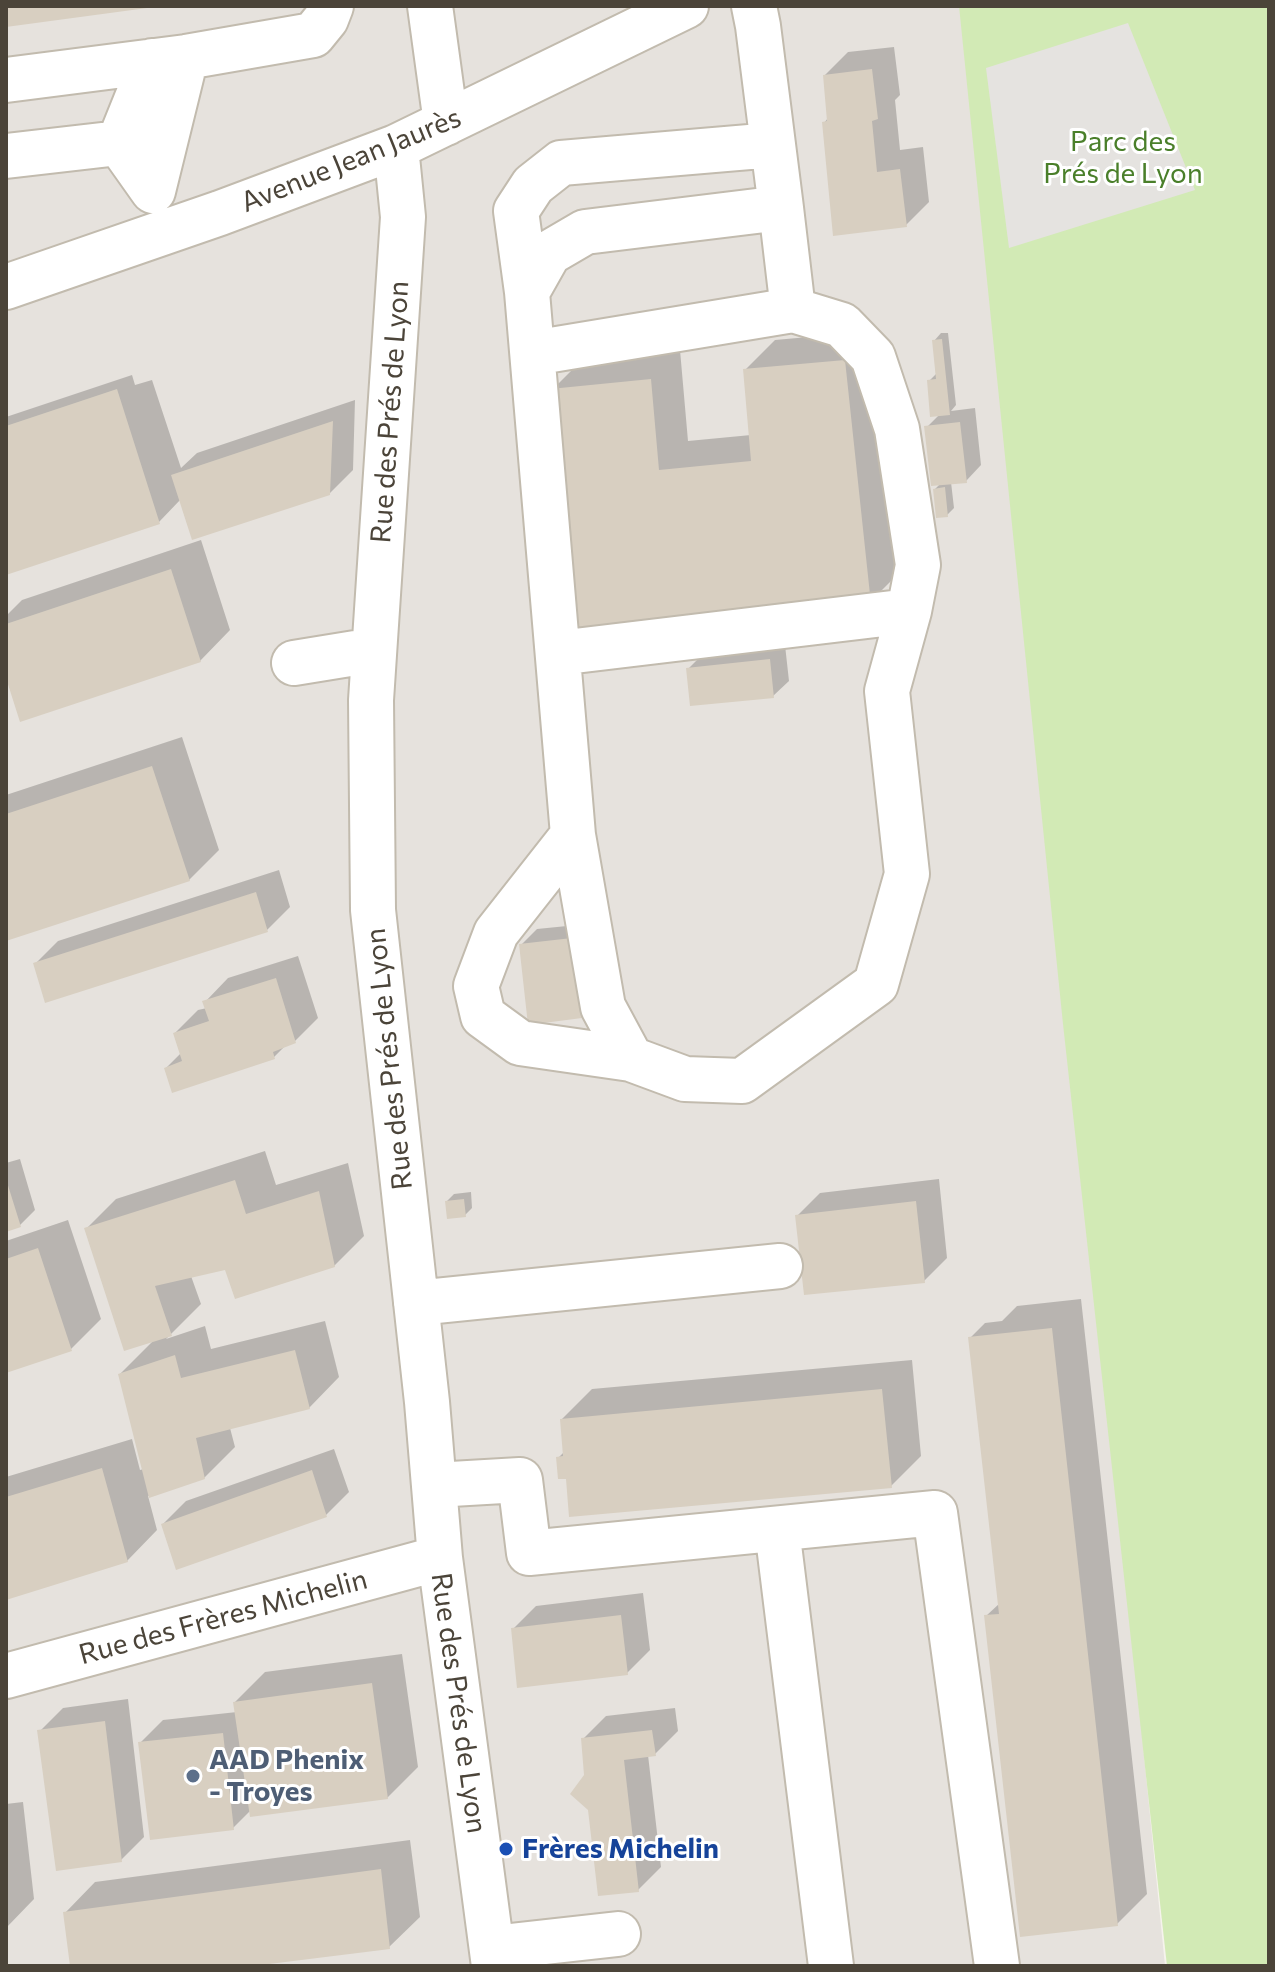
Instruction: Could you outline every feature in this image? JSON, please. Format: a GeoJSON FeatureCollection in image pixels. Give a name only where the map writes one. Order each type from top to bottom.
{"type":"FeatureCollection","features":[{"type":"Feature","properties":{"kind":"street"},"geometry":{"type":"LineString","coordinates":[[6,80],[169,59],[313,35],[326,19],[331,6]]}},
{"type":"Feature","properties":{"kind":"street"},"geometry":{"type":"LineString","coordinates":[[430,6],[446,123]]}},
{"type":"Feature","properties":{"kind":"street"},"geometry":{"type":"LineString","coordinates":[[754,6],[793,310]]}},
{"type":"Feature","properties":{"kind":"street","name":"Avenue Jean Jaurès"},"geometry":{"type":"LineString","coordinates":[[6,287],[161,211],[396,147],[680,7]]}},
{"type":"Feature","properties":{"kind":"street"},"geometry":{"type":"LineString","coordinates":[[119,143],[169,59]]}},
{"type":"Feature","properties":{"kind":"street"},"geometry":{"type":"LineString","coordinates":[[161,211],[169,59]]}},
{"type":"Feature","properties":{"kind":"street"},"geometry":{"type":"LineString","coordinates":[[6,156],[119,143]]}},
{"type":"Feature","properties":{"kind":"street"},"geometry":{"type":"LineString","coordinates":[[119,143],[161,211]]}},
{"type":"Feature","properties":{"kind":"street"},"geometry":{"type":"LineString","coordinates":[[631,1059],[603,1007],[573,835],[533,353],[516,211],[533,185],[561,163],[773,145]]}},
{"type":"Feature","properties":{"kind":"street","name":"Rue des Prés de Lyon"},"geometry":{"type":"LineString","coordinates":[[396,147],[403,217],[371,700],[373,910],[440,1558],[493,1957]]}},
{"type":"Feature","properties":{"kind":"street"},"geometry":{"type":"LineString","coordinates":[[527,292],[549,253],[585,232],[781,208]]}},
{"type":"Feature","properties":{"kind":"street"},"geometry":{"type":"LineString","coordinates":[[533,353],[793,310],[842,325],[873,357],[897,429],[918,565],[887,691],[907,874],[876,984],[742,1081],[685,1079],[631,1059],[520,1043],[483,1016],[476,986],[496,933],[573,835]]}},
{"type":"Feature","properties":{"kind":"street"},"geometry":{"type":"LineString","coordinates":[[558,653],[909,611]]}},
{"type":"Feature","properties":{"kind":"street"},"geometry":{"type":"LineString","coordinates":[[294,663],[374,650]]}},
{"type":"Feature","properties":{"kind":"street"},"geometry":{"type":"LineString","coordinates":[[416,1303],[780,1266]]}},
{"type":"Feature","properties":{"kind":"street"},"geometry":{"type":"LineString","coordinates":[[434,1485],[520,1480],[529,1553],[935,1513],[997,1966]]}},
{"type":"Feature","properties":{"kind":"street"},"geometry":{"type":"LineString","coordinates":[[777,1529],[831,1966]]}},
{"type":"Feature","properties":{"kind":"street","name":"Rue des Frères Michelin"},"geometry":{"type":"LineString","coordinates":[[6,1676],[440,1558]]}},
{"type":"Feature","properties":{"kind":"street"},"geometry":{"type":"LineString","coordinates":[[493,1957],[618,1934]]}},
{"type":"Feature","properties":{"kind":"shaded area"},"geometry":{"type":"Polygon","coordinates":[[[6,6],[970,6],[1165,1966],[6,1966],[6,6]]]}},
{"type":"Feature","properties":{"kind":"shaded area"},"geometry":{"type":"Polygon","coordinates":[[[1128,23],[1195,190],[1009,248],[986,68],[1128,23]]]}},
{"type":"Feature","properties":{"kind":"green space","name":"Parc des Prés de Lyon"},"geometry":{"type":"Polygon","coordinates":[[[959,6],[1269,6],[1269,1966],[1167,1966],[1063,1024],[959,6]]]}},
{"type":"Feature","properties":{"kind":"building"},"geometry":{"type":"Polygon","coordinates":[[[6,6],[147,6],[147,8],[6,27],[6,6]]]}},
{"type":"Feature","properties":{"kind":"building"},"geometry":{"type":"Polygon","coordinates":[[[872,69],[878,119],[872,121],[877,172],[900,169],[907,227],[833,236],[822,122],[827,121],[823,75],[872,69]]]}},
{"type":"Feature","properties":{"kind":"building"},"geometry":{"type":"Polygon","coordinates":[[[942,339],[950,415],[930,417],[927,380],[936,379],[932,340],[942,339]]]}},
{"type":"Feature","properties":{"kind":"building"},"geometry":{"type":"Polygon","coordinates":[[[845,360],[871,604],[572,633],[550,389],[651,379],[659,470],[751,461],[743,369],[845,360]]]}},
{"type":"Feature","properties":{"kind":"building"},"geometry":{"type":"Polygon","coordinates":[[[117,389],[160,524],[6,575],[6,426],[117,389]]]}},
{"type":"Feature","properties":{"kind":"building"},"geometry":{"type":"Polygon","coordinates":[[[333,421],[330,495],[192,540],[171,475],[333,421]]]}},
{"type":"Feature","properties":{"kind":"building"},"geometry":{"type":"Polygon","coordinates":[[[960,422],[967,483],[931,486],[924,426],[960,422]]]}},
{"type":"Feature","properties":{"kind":"building"},"geometry":{"type":"Polygon","coordinates":[[[945,487],[948,517],[936,518],[933,489],[945,487]]]}},
{"type":"Feature","properties":{"kind":"building"},"geometry":{"type":"Polygon","coordinates":[[[171,569],[201,662],[20,722],[6,678],[6,624],[171,569]]]}},
{"type":"Feature","properties":{"kind":"building"},"geometry":{"type":"Polygon","coordinates":[[[770,659],[774,698],[690,706],[686,668],[770,659]]]}},
{"type":"Feature","properties":{"kind":"building"},"geometry":{"type":"Polygon","coordinates":[[[152,766],[190,881],[6,941],[6,814],[152,766]]]}},
{"type":"Feature","properties":{"kind":"building"},"geometry":{"type":"Polygon","coordinates":[[[256,892],[268,932],[45,1003],[33,963],[256,892]]]}},
{"type":"Feature","properties":{"kind":"building"},"geometry":{"type":"Polygon","coordinates":[[[572,938],[582,1018],[528,1025],[519,944],[572,938]]]}},
{"type":"Feature","properties":{"kind":"building"},"geometry":{"type":"Polygon","coordinates":[[[276,978],[296,1043],[273,1052],[275,1059],[172,1093],[164,1068],[182,1061],[173,1033],[209,1021],[202,1001],[276,978]]]}},
{"type":"Feature","properties":{"kind":"building"},"geometry":{"type":"Polygon","coordinates":[[[6,1179],[21,1227],[6,1232],[6,1179]]]}},
{"type":"Feature","properties":{"kind":"building"},"geometry":{"type":"Polygon","coordinates":[[[235,1180],[246,1214],[319,1191],[335,1267],[235,1299],[225,1270],[155,1286],[172,1336],[124,1351],[84,1228],[235,1180]]]}},
{"type":"Feature","properties":{"kind":"building"},"geometry":{"type":"Polygon","coordinates":[[[464,1199],[466,1217],[447,1219],[445,1201],[464,1199]]]}},
{"type":"Feature","properties":{"kind":"building"},"geometry":{"type":"Polygon","coordinates":[[[916,1201],[925,1283],[804,1295],[795,1215],[916,1201]]]}},
{"type":"Feature","properties":{"kind":"building"},"geometry":{"type":"Polygon","coordinates":[[[38,1248],[72,1351],[6,1373],[6,1259],[38,1248]]]}},
{"type":"Feature","properties":{"kind":"building"},"geometry":{"type":"Polygon","coordinates":[[[1052,1328],[1118,1926],[1020,1937],[984,1615],[999,1614],[968,1337],[1052,1328]]]}},
{"type":"Feature","properties":{"kind":"building"},"geometry":{"type":"Polygon","coordinates":[[[295,1350],[310,1409],[196,1438],[205,1479],[149,1498],[118,1374],[175,1355],[181,1378],[295,1350]]]}},
{"type":"Feature","properties":{"kind":"building"},"geometry":{"type":"Polygon","coordinates":[[[882,1389],[892,1488],[569,1517],[566,1479],[558,1479],[556,1457],[563,1456],[560,1419],[882,1389]]]}},
{"type":"Feature","properties":{"kind":"building"},"geometry":{"type":"Polygon","coordinates":[[[102,1468],[128,1562],[6,1600],[6,1497],[102,1468]]]}},
{"type":"Feature","properties":{"kind":"building"},"geometry":{"type":"Polygon","coordinates":[[[312,1470],[327,1517],[176,1570],[161,1524],[312,1470]]]}},
{"type":"Feature","properties":{"kind":"building"},"geometry":{"type":"Polygon","coordinates":[[[621,1615],[628,1675],[517,1688],[511,1628],[621,1615]]]}},
{"type":"Feature","properties":{"kind":"building"},"geometry":{"type":"Polygon","coordinates":[[[372,1683],[388,1799],[250,1817],[233,1702],[372,1683]]]}},
{"type":"Feature","properties":{"kind":"building"},"geometry":{"type":"Polygon","coordinates":[[[105,1721],[122,1862],[56,1871],[37,1730],[105,1721]]]}},
{"type":"Feature","properties":{"kind":"building"},"geometry":{"type":"Polygon","coordinates":[[[652,1730],[656,1756],[624,1760],[639,1892],[598,1896],[588,1810],[570,1794],[584,1775],[581,1738],[652,1730]]]}},
{"type":"Feature","properties":{"kind":"building"},"geometry":{"type":"Polygon","coordinates":[[[223,1733],[234,1830],[150,1840],[138,1742],[223,1733]]]}},
{"type":"Feature","properties":{"kind":"building"},"geometry":{"type":"Polygon","coordinates":[[[381,1869],[390,1949],[253,1966],[70,1966],[63,1912],[381,1869]]]}},
{"type":"Feature","properties":{"kind":"place","name":"AAD Phenix - Troyes"},"geometry":{"type":"Point","coordinates":[193,1776]}},
{"type":"Feature","properties":{"kind":"place","name":"Frères Michelin"},"geometry":{"type":"Point","coordinates":[506,1849]}}]}
